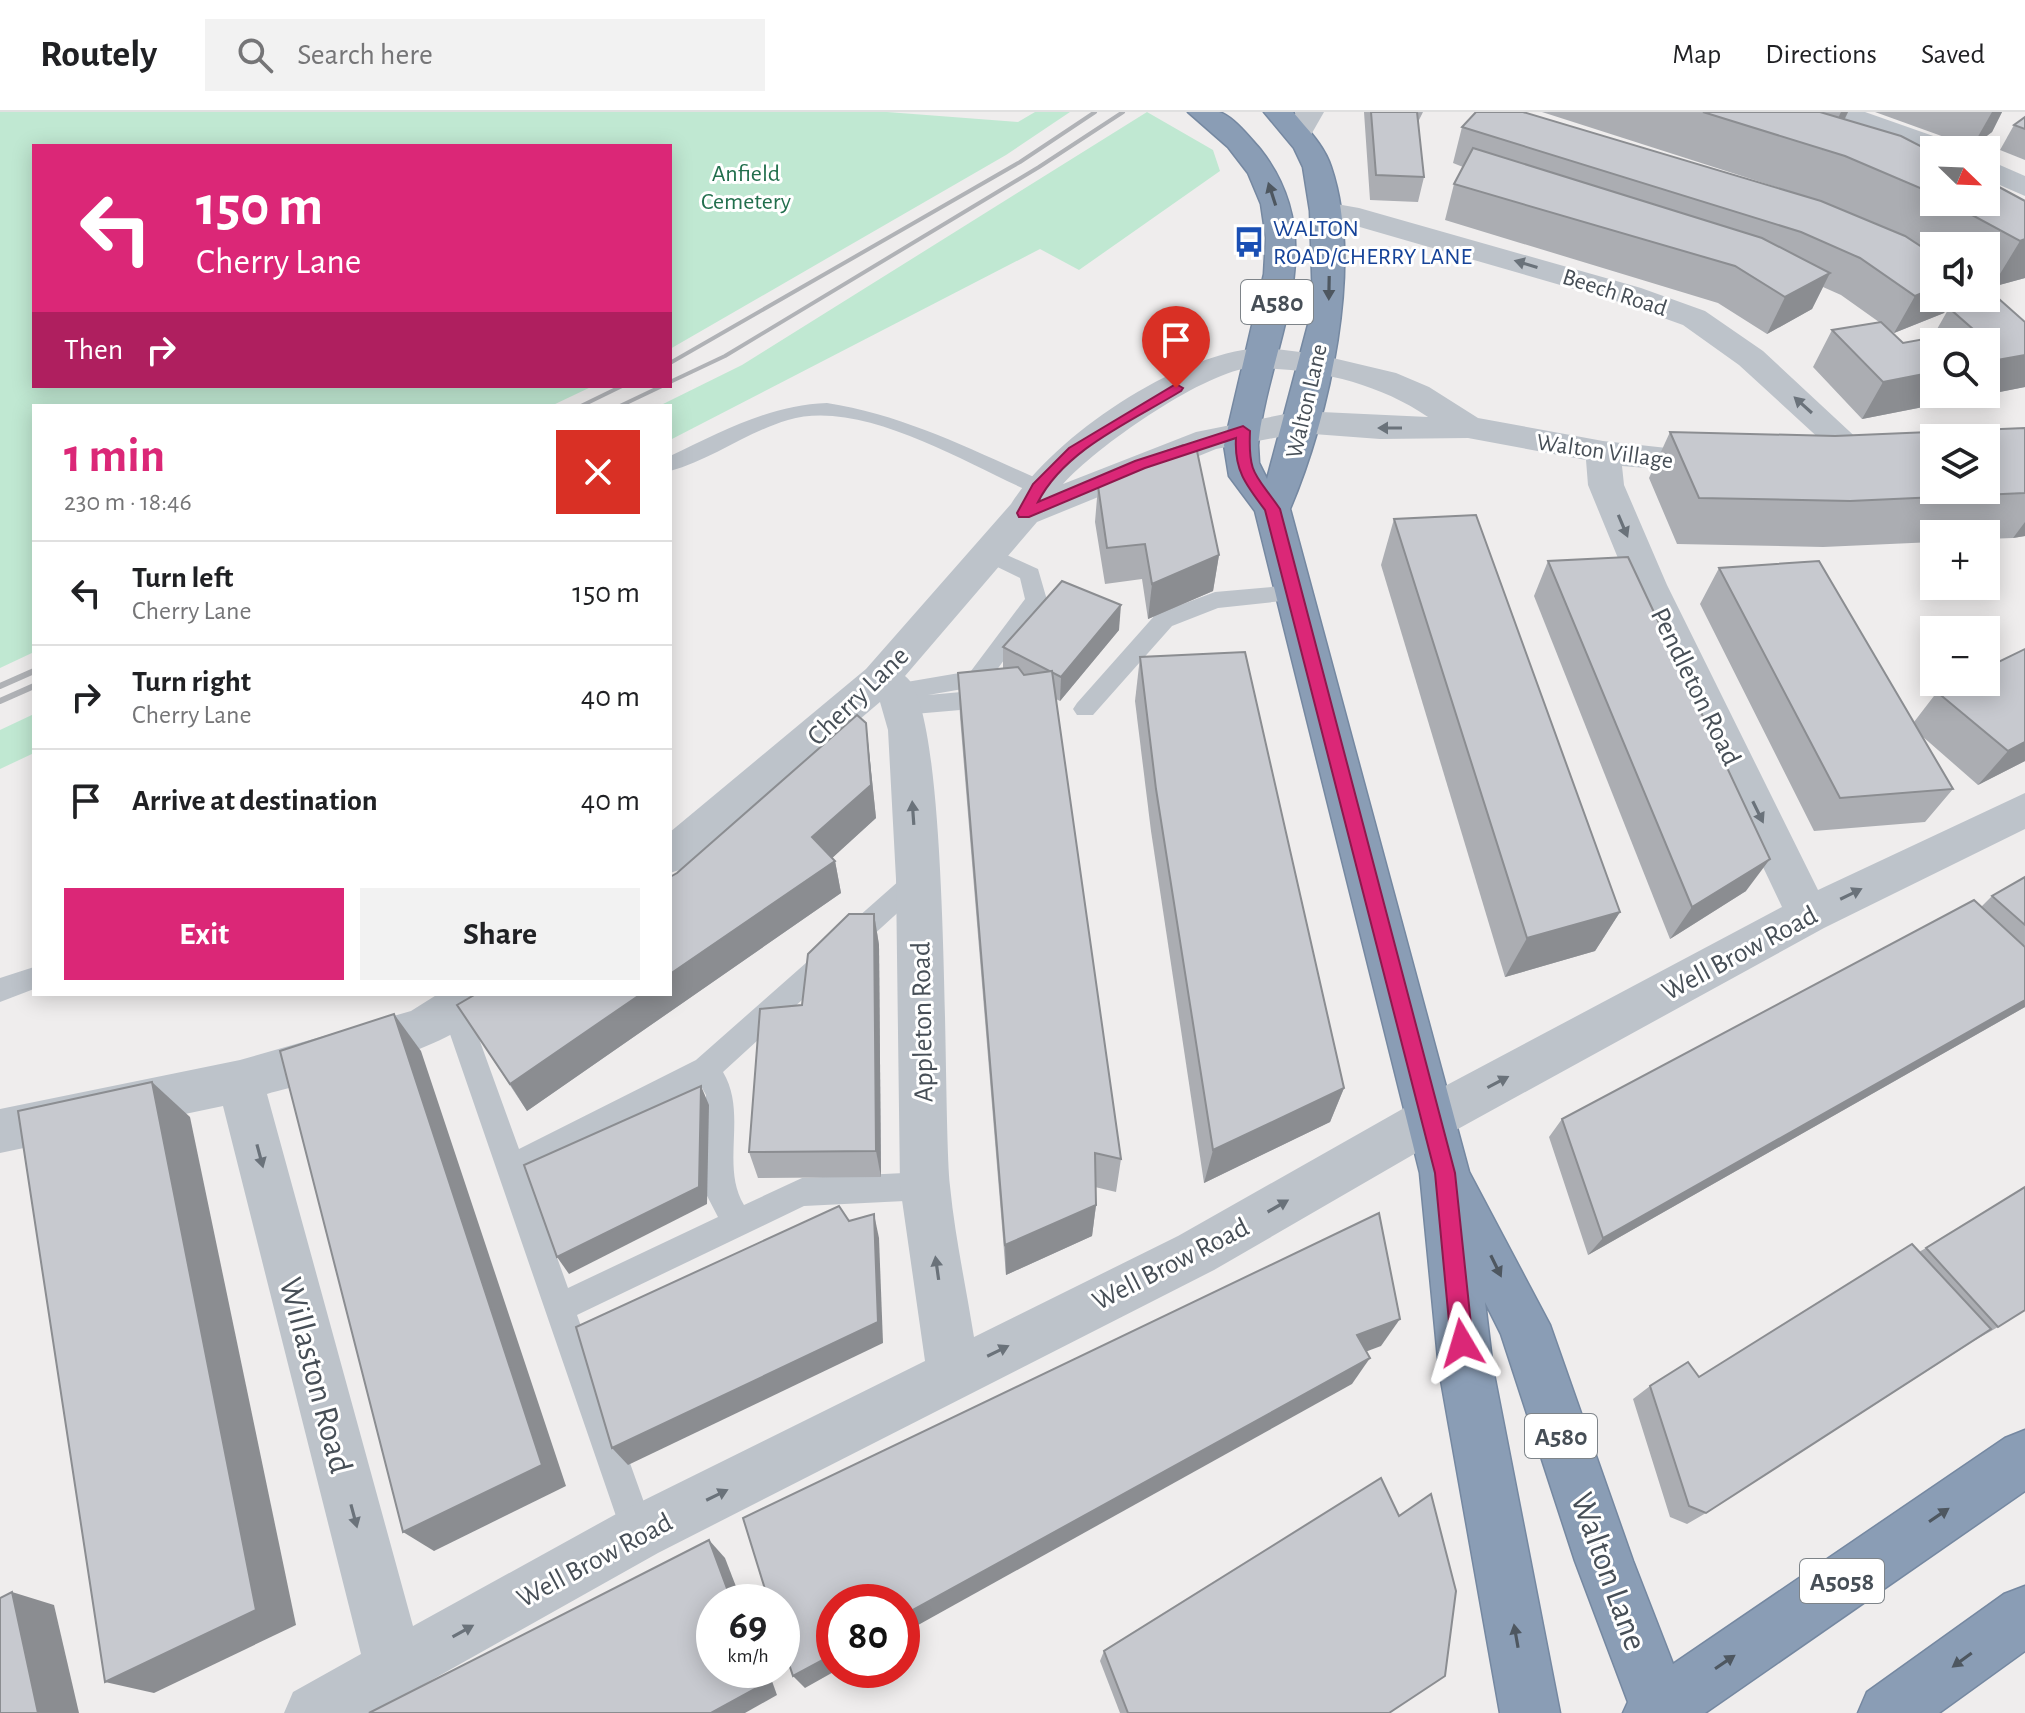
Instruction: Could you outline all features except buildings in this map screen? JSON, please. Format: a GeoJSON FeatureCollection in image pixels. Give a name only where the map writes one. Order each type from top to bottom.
{"type":"FeatureCollection","features":[{"type":"Feature","properties":{"kind":"highway","name":"Walton Lane"},"geometry":{"type":"LineString","coordinates":[[1202,112],[1248,148],[1266,175],[1277,211],[1282,267],[1276,307],[1243,431],[1242,462],[1249,479],[1272,509],[1445,1173],[1466,1369],[1530,1713]]}},
{"type":"Feature","properties":{"kind":"highway","name":"Walton Lane"},"geometry":{"type":"LineString","coordinates":[[1272,509],[1290,468],[1329,306],[1325,211],[1317,167],[1295,119]]}},
{"type":"Feature","properties":{"kind":"highway","name":"Walton Lane"},"geometry":{"type":"LineString","coordinates":[[1445,1173],[1524,1325],[1658,1711]]}},
{"type":"Feature","properties":{"kind":"highway","name":"A5058"},"geometry":{"type":"LineString","coordinates":[[1658,1711],[2025,1458]]}},
{"type":"Feature","properties":{"kind":"highway"},"geometry":{"type":"LineString","coordinates":[[1888,1713],[2025,1615]]}},
{"type":"Feature","properties":{"kind":"street"},"geometry":{"type":"LineString","coordinates":[[1839,112],[1920,141]]}},
{"type":"Feature","properties":{"kind":"street"},"geometry":{"type":"LineString","coordinates":[[2000,175],[2025,187]]}},
{"type":"Feature","properties":{"kind":"street","name":"Beech Road"},"geometry":{"type":"LineString","coordinates":[[1325,211],[1349,214],[1497,255],[1630,295],[1694,318],[1751,358],[1875,455],[1818,460]]}},
{"type":"Feature","properties":{"kind":"street"},"geometry":{"type":"LineString","coordinates":[[1982,312],[2025,348]]}},
{"type":"Feature","properties":{"kind":"street","name":"Walton Village"},"geometry":{"type":"LineString","coordinates":[[1261,357],[1315,365],[1403,387],[1468,427]]}},
{"type":"Feature","properties":{"kind":"street","name":"Cherry Lane"},"geometry":{"type":"LineString","coordinates":[[672,854],[793,756],[893,692],[989,554],[1074,451],[1148,402],[1232,359],[1261,357]]}},
{"type":"Feature","properties":{"kind":"street","name":"Walton Village"},"geometry":{"type":"LineString","coordinates":[[1300,422],[1380,428],[1468,427],[1603,452],[1679,462],[1747,463]]}},
{"type":"Feature","properties":{"kind":"street","name":"Cherry Lane"},"geometry":{"type":"LineString","coordinates":[[1031,500],[1243,431],[1300,422]]}},
{"type":"Feature","properties":{"kind":"street","name":"Pendleton Road"},"geometry":{"type":"LineString","coordinates":[[1603,452],[1606,485],[1648,585],[1808,915]]}},
{"type":"Feature","properties":{"kind":"street","name":"Appleton Road"},"geometry":{"type":"LineString","coordinates":[[893,692],[918,879],[925,1186],[953,1373]]}},
{"type":"Feature","properties":{"kind":"street","name":"Well Brow Road"},"geometry":{"type":"LineString","coordinates":[[314,1713],[638,1533],[1196,1253],[1430,1119],[1808,915],[2025,810]]}},
{"type":"Feature","properties":{"kind":"street"},"geometry":{"type":"LineString","coordinates":[[0,1131],[240,1081],[424,1028],[465,1001]]}},
{"type":"Feature","properties":{"kind":"street","name":"Willaston Road"},"geometry":{"type":"LineString","coordinates":[[240,1081],[395,1670]]}},
{"type":"Feature","properties":{"kind":"lane"},"geometry":{"type":"LineString","coordinates":[[672,463],[744,430],[800,410],[840,408],[870,415],[1031,500]]}},
{"type":"Feature","properties":{"kind":"lane"},"geometry":{"type":"LineString","coordinates":[[893,692],[978,679],[1036,600],[1030,574],[989,554]]}},
{"type":"Feature","properties":{"kind":"lane"},"geometry":{"type":"LineString","coordinates":[[1085,709],[1164,620],[1215,600],[1293,593]]}},
{"type":"Feature","properties":{"kind":"lane"},"geometry":{"type":"LineString","coordinates":[[893,692],[1023,696]]}},
{"type":"Feature","properties":{"kind":"lane"},"geometry":{"type":"LineString","coordinates":[[510,1168],[706,1069],[918,879]]}},
{"type":"Feature","properties":{"kind":"lane"},"geometry":{"type":"LineString","coordinates":[[0,990],[32,979]]}},
{"type":"Feature","properties":{"kind":"lane"},"geometry":{"type":"LineString","coordinates":[[465,1001],[510,1168],[638,1533]]}},
{"type":"Feature","properties":{"kind":"lane"},"geometry":{"type":"LineString","coordinates":[[706,1069],[720,1093],[720,1192],[738,1222]]}},
{"type":"Feature","properties":{"kind":"lane"},"geometry":{"type":"LineString","coordinates":[[559,1308],[802,1192],[925,1186]]}},
{"type":"Feature","properties":{"kind":"green space","name":"Anfield Cemetery"},"geometry":{"type":"Polygon","coordinates":[[[0,112],[887,112],[1018,122],[1035,112],[1070,112],[1006,155],[672,348],[672,144],[32,144],[32,388],[589,388],[555,404],[32,404],[32,653],[0,668],[0,112]]]}},
{"type":"Feature","properties":{"kind":"green space"},"geometry":{"type":"Polygon","coordinates":[[[1147,112],[1213,150],[1220,171],[1079,270],[1040,249],[672,439],[672,404],[663,404],[742,365],[1147,112]]]}},
{"type":"Feature","properties":{"kind":"green space"},"geometry":{"type":"Polygon","coordinates":[[[32,715],[32,754],[0,769],[0,730],[32,715]]]}},
{"type":"Feature","properties":{"kind":"railway"},"geometry":{"type":"LineString","coordinates":[[672,362],[1020,162],[1095,112]]}},
{"type":"Feature","properties":{"kind":"railway"},"geometry":{"type":"LineString","coordinates":[[672,381],[725,356],[1039,167],[1123,112]]}},
{"type":"Feature","properties":{"kind":"railway"},"geometry":{"type":"LineString","coordinates":[[585,404],[618,388]]}},
{"type":"Feature","properties":{"kind":"railway"},"geometry":{"type":"LineString","coordinates":[[624,404],[658,388]]}},
{"type":"Feature","properties":{"kind":"railway"},"geometry":{"type":"LineString","coordinates":[[0,686],[32,672]]}},
{"type":"Feature","properties":{"kind":"railway"},"geometry":{"type":"LineString","coordinates":[[0,701],[32,687]]}},
{"type":"Feature","properties":{"kind":"place","name":"WALTON ROAD/CHERRY LANE"},"geometry":{"type":"Point","coordinates":[1249,242]}},
{"type":"Feature","properties":{"kind":"route"},"geometry":{"type":"LineString","coordinates":[[1176,388],[1148,402],[1074,451],[1038,487],[1024,513],[1078,493],[1140,464],[1243,431],[1242,462],[1249,479],[1272,509],[1445,1173],[1462,1343]]}}]}
